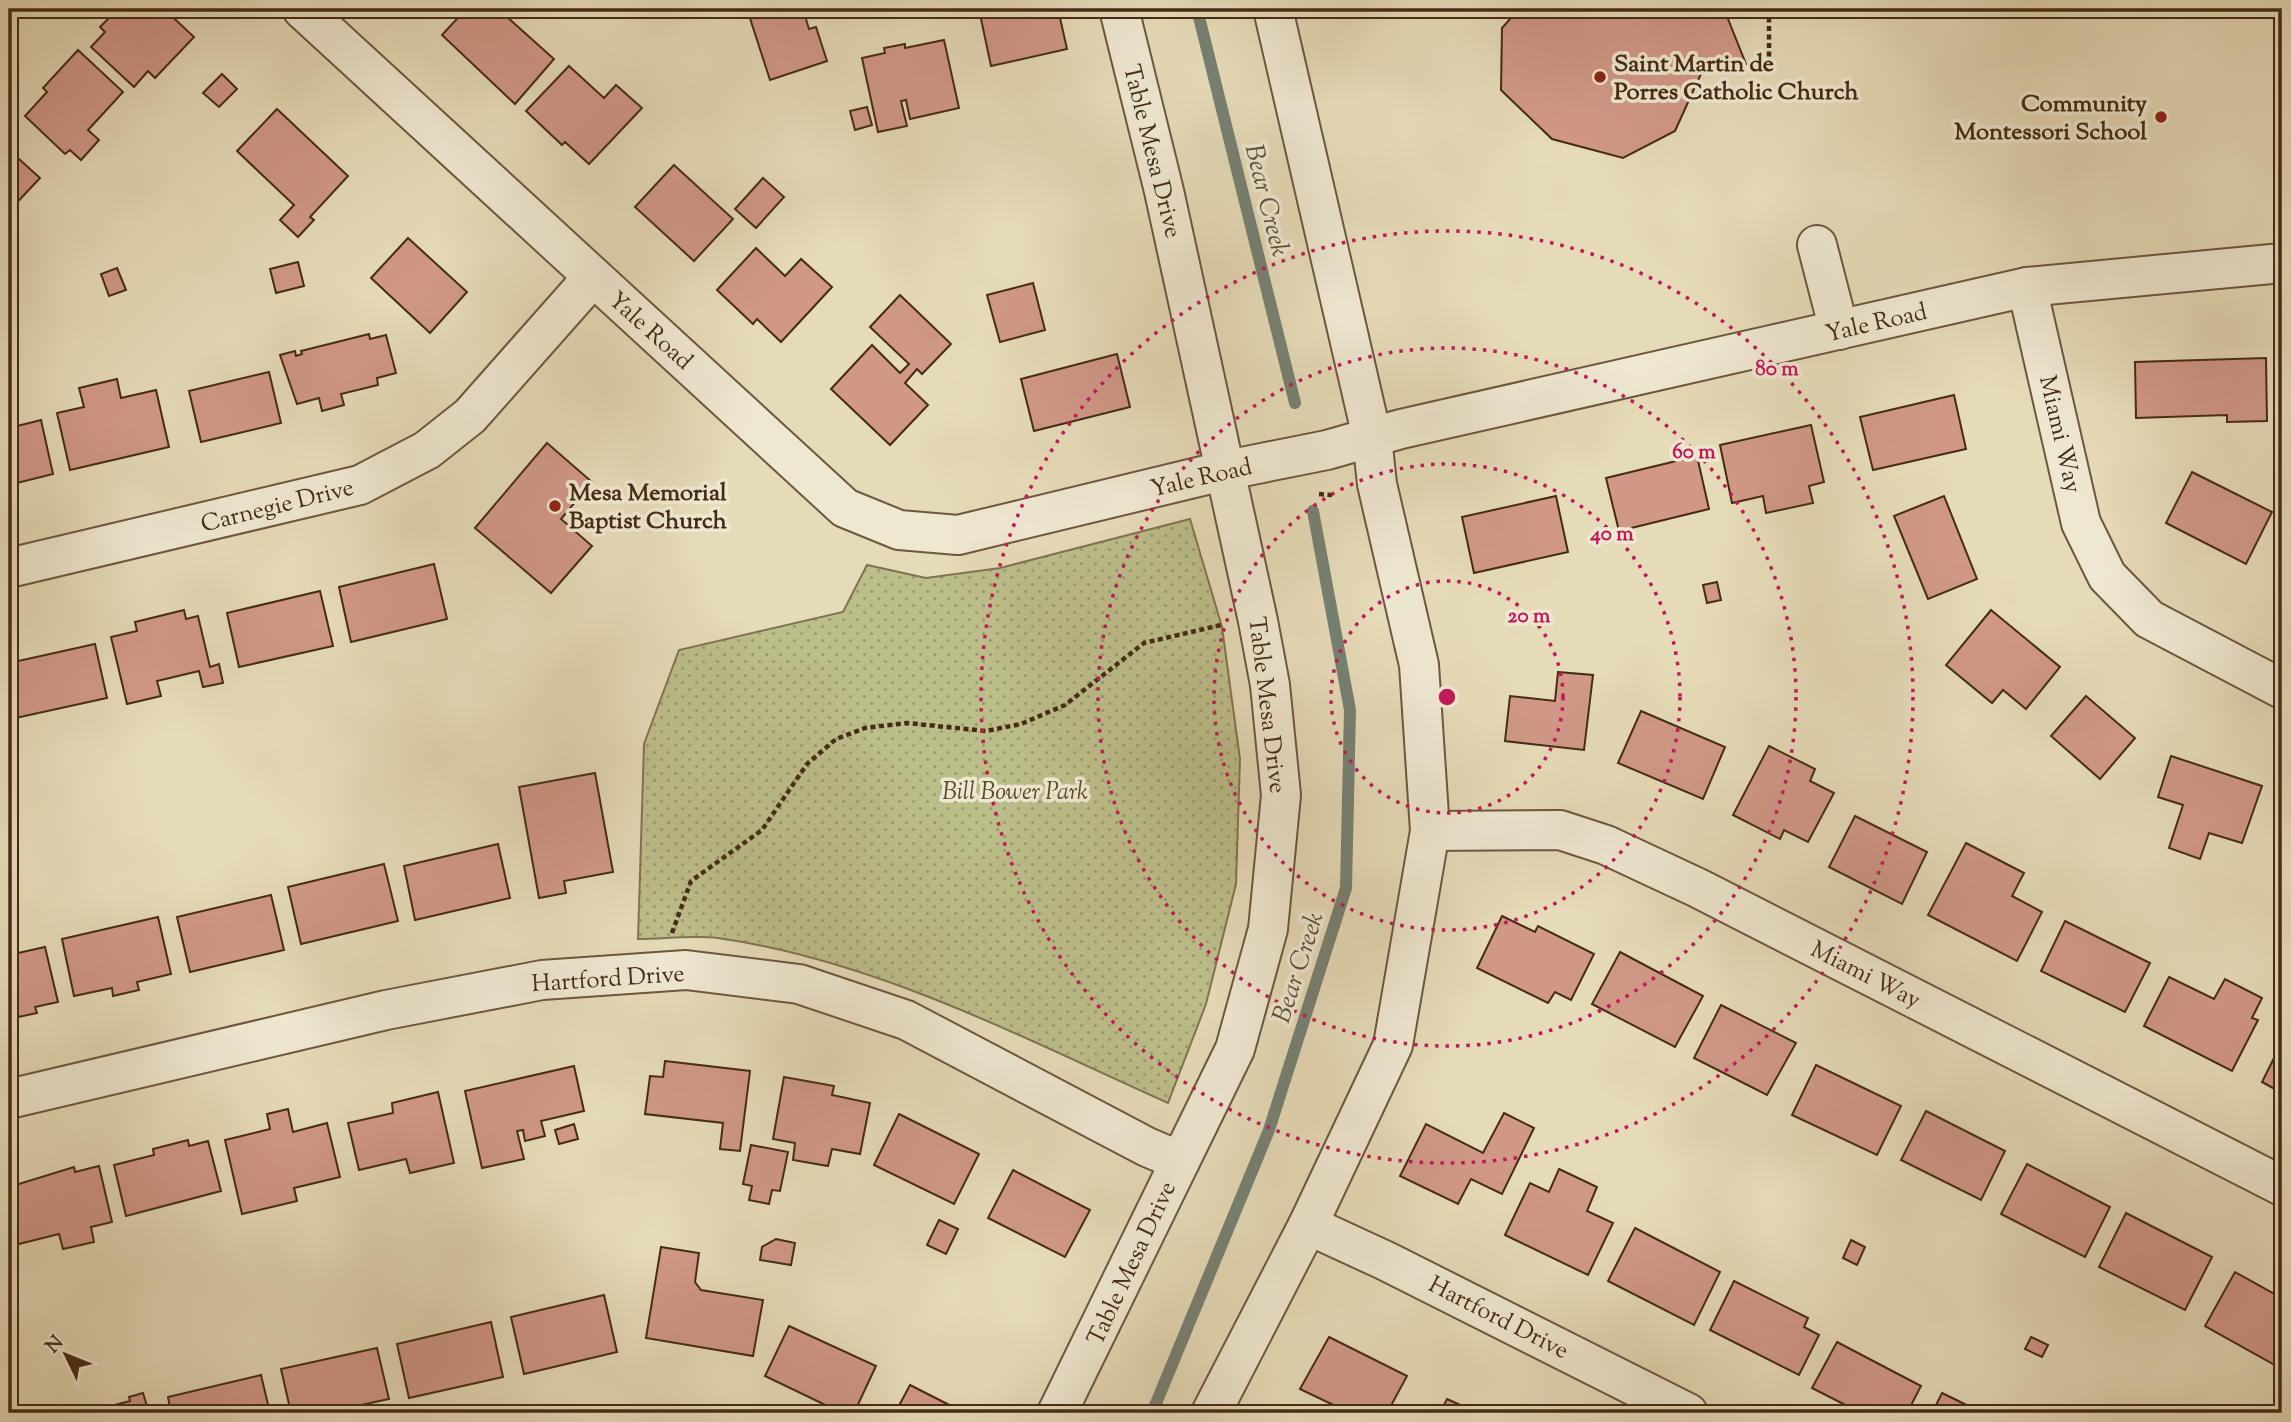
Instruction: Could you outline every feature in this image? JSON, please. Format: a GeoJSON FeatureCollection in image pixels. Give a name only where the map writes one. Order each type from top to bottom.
{"type":"FeatureCollection","features":[{"type":"Feature","properties":{"kind":"street","name":"Yale Road"},"geometry":{"type":"LineString","coordinates":[[302,9],[845,508],[900,530],[958,535],[1227,470],[1327,450],[1372,437],[2027,287],[2282,263]]}},
{"type":"Feature","properties":{"kind":"street","name":"Table Mesa Drive"},"geometry":{"type":"LineString","coordinates":[[1057,1413],[1236,1049],[1268,929],[1281,795],[1270,685],[1227,470],[1119,9]]}},
{"type":"Feature","properties":{"kind":"street"},"geometry":{"type":"LineString","coordinates":[[1211,1413],[1308,1225],[1393,1045],[1430,831],[1419,665],[1377,484],[1372,437],[1273,9]]}},
{"type":"Feature","properties":{"kind":"street"},"geometry":{"type":"LineString","coordinates":[[1816,245],[1839,330]]}},
{"type":"Feature","properties":{"kind":"street","name":"Carnegie Drive"},"geometry":{"type":"LineString","coordinates":[[9,568],[360,485],[427,450],[470,416],[593,277]]}},
{"type":"Feature","properties":{"kind":"street","name":"Miami Way"},"geometry":{"type":"LineString","coordinates":[[2027,287],[2081,523],[2107,576],[2149,619],[2282,689]]}},
{"type":"Feature","properties":{"kind":"street","name":"Miami Way"},"geometry":{"type":"LineString","coordinates":[[1430,831],[1560,830],[1606,845],[1698,888],[2282,1186]]}},
{"type":"Feature","properties":{"kind":"street","name":"Hartford Drive"},"geometry":{"type":"LineString","coordinates":[[9,1099],[386,1010],[542,980],[685,970],[799,984],[906,1020],[1147,1147],[1180,1161]]}},
{"type":"Feature","properties":{"kind":"street","name":"Hartford Drive"},"geometry":{"type":"LineString","coordinates":[[1308,1225],[1430,1282],[1688,1413]]}},
{"type":"Feature","properties":{"kind":"path"},"geometry":{"type":"LineString","coordinates":[[1769,9],[1769,65]]}},
{"type":"Feature","properties":{"kind":"path"},"geometry":{"type":"LineString","coordinates":[[666,971],[674,920],[691,881],[762,830],[807,764],[836,739],[865,728],[907,723],[986,731],[1021,724],[1065,705],[1144,643],[1221,625]]}},
{"type":"Feature","properties":{"kind":"green space","name":"Bill Bower Park"},"geometry":{"type":"Polygon","coordinates":[[[1190,519],[1222,627],[1240,759],[1236,884],[1206,1004],[1168,1103],[1004,1028],[892,983],[835,964],[718,938],[638,939],[644,744],[679,650],[843,612],[867,565],[926,578],[1000,568],[1190,519]]]}},
{"type":"Feature","properties":{"kind":"building"},"geometry":{"type":"Polygon","coordinates":[[[118,9],[164,9],[194,37],[155,78],[148,71],[134,87],[91,47],[105,32],[100,27],[118,9]]]}},
{"type":"Feature","properties":{"kind":"building"},"geometry":{"type":"Polygon","coordinates":[[[466,9],[498,9],[554,59],[515,104],[442,35],[466,9]]]}},
{"type":"Feature","properties":{"kind":"building"},"geometry":{"type":"Polygon","coordinates":[[[747,9],[803,9],[809,29],[816,27],[827,61],[770,80],[747,9]]]}},
{"type":"Feature","properties":{"kind":"building"},"geometry":{"type":"Polygon","coordinates":[[[1002,9],[1058,9],[1067,49],[991,66],[980,14],[1002,9]]]}},
{"type":"Feature","properties":{"kind":"building","name":"Saint Martin de Porres Catholic Church"},"geometry":{"type":"Polygon","coordinates":[[[1519,9],[1724,9],[1746,64],[1705,65],[1675,131],[1623,158],[1552,139],[1501,90],[1502,28],[1519,9]]]}},
{"type":"Feature","properties":{"kind":"building"},"geometry":{"type":"Polygon","coordinates":[[[944,40],[959,108],[910,119],[906,100],[901,101],[907,126],[878,132],[862,58],[885,53],[884,48],[905,44],[905,48],[944,40]]]}},
{"type":"Feature","properties":{"kind":"building"},"geometry":{"type":"Polygon","coordinates":[[[78,50],[123,92],[88,130],[99,140],[81,160],[70,150],[65,154],[25,116],[47,92],[43,88],[78,50]]]}},
{"type":"Feature","properties":{"kind":"building"},"geometry":{"type":"Polygon","coordinates":[[[569,66],[604,98],[616,85],[642,108],[589,164],[565,142],[562,145],[526,111],[569,66]]]}},
{"type":"Feature","properties":{"kind":"building"},"geometry":{"type":"Polygon","coordinates":[[[222,74],[237,89],[219,107],[203,93],[222,74]]]}},
{"type":"Feature","properties":{"kind":"building"},"geometry":{"type":"Polygon","coordinates":[[[867,107],[872,125],[855,130],[850,111],[867,107]]]}},
{"type":"Feature","properties":{"kind":"building"},"geometry":{"type":"Polygon","coordinates":[[[277,109],[348,176],[310,217],[314,220],[298,237],[280,220],[294,205],[237,151],[277,109]]]}},
{"type":"Feature","properties":{"kind":"building"},"geometry":{"type":"Polygon","coordinates":[[[9,150],[40,178],[9,211],[9,150]]]}},
{"type":"Feature","properties":{"kind":"building"},"geometry":{"type":"Polygon","coordinates":[[[674,165],[733,219],[694,261],[635,207],[674,165]]]}},
{"type":"Feature","properties":{"kind":"building"},"geometry":{"type":"Polygon","coordinates":[[[763,178],[784,197],[756,228],[735,209],[763,178]]]}},
{"type":"Feature","properties":{"kind":"building"},"geometry":{"type":"Polygon","coordinates":[[[408,238],[467,292],[430,333],[371,278],[408,238]]]}},
{"type":"Feature","properties":{"kind":"building"},"geometry":{"type":"Polygon","coordinates":[[[756,248],[785,276],[801,259],[832,287],[781,342],[757,319],[753,324],[717,290],[756,248]]]}},
{"type":"Feature","properties":{"kind":"building"},"geometry":{"type":"Polygon","coordinates":[[[298,262],[304,286],[276,293],[270,269],[298,262]]]}},
{"type":"Feature","properties":{"kind":"building"},"geometry":{"type":"Polygon","coordinates":[[[117,268],[126,290],[109,296],[101,274],[117,268]]]}},
{"type":"Feature","properties":{"kind":"building"},"geometry":{"type":"Polygon","coordinates":[[[1033,283],[1045,330],[1000,342],[987,295],[1033,283]]]}},
{"type":"Feature","properties":{"kind":"building"},"geometry":{"type":"Polygon","coordinates":[[[900,295],[951,344],[922,374],[917,369],[905,383],[928,405],[890,445],[831,389],[872,345],[900,373],[909,364],[870,327],[900,295]]]}},
{"type":"Feature","properties":{"kind":"building"},"geometry":{"type":"Polygon","coordinates":[[[369,334],[370,339],[386,335],[396,373],[377,378],[378,385],[341,394],[344,405],[322,411],[319,398],[297,404],[280,355],[295,351],[296,356],[302,354],[301,351],[369,334]]]}},
{"type":"Feature","properties":{"kind":"building"},"geometry":{"type":"Polygon","coordinates":[[[1117,354],[1130,407],[1034,431],[1021,379],[1117,354]]]}},
{"type":"Feature","properties":{"kind":"building"},"geometry":{"type":"Polygon","coordinates":[[[2266,358],[2267,421],[2227,422],[2227,415],[2136,418],[2135,362],[2266,358]]]}},
{"type":"Feature","properties":{"kind":"building"},"geometry":{"type":"Polygon","coordinates":[[[269,372],[281,423],[201,442],[189,391],[269,372]]]}},
{"type":"Feature","properties":{"kind":"building"},"geometry":{"type":"Polygon","coordinates":[[[117,379],[121,398],[156,390],[169,447],[70,470],[57,413],[84,407],[79,388],[117,379]]]}},
{"type":"Feature","properties":{"kind":"building"},"geometry":{"type":"Polygon","coordinates":[[[1954,395],[1966,449],[1873,470],[1860,417],[1954,395]]]}},
{"type":"Feature","properties":{"kind":"building"},"geometry":{"type":"Polygon","coordinates":[[[41,420],[53,474],[9,485],[9,428],[41,420]]]}},
{"type":"Feature","properties":{"kind":"building"},"geometry":{"type":"Polygon","coordinates":[[[1811,425],[1824,482],[1809,486],[1813,503],[1766,513],[1763,496],[1732,503],[1720,445],[1811,425]]]}},
{"type":"Feature","properties":{"kind":"building"},"geometry":{"type":"Polygon","coordinates":[[[547,443],[592,482],[561,519],[592,546],[551,593],[475,528],[547,443]]]}},
{"type":"Feature","properties":{"kind":"building"},"geometry":{"type":"Polygon","coordinates":[[[1697,456],[1709,509],[1619,531],[1606,478],[1697,456]]]}},
{"type":"Feature","properties":{"kind":"building"},"geometry":{"type":"Polygon","coordinates":[[[2192,472],[2272,512],[2246,564],[2166,523],[2192,472]]]}},
{"type":"Feature","properties":{"kind":"building"},"geometry":{"type":"Polygon","coordinates":[[[1556,496],[1568,552],[1474,573],[1462,517],[1556,496]]]}},
{"type":"Feature","properties":{"kind":"building"},"geometry":{"type":"Polygon","coordinates":[[[1944,496],[1977,579],[1928,599],[1894,516],[1944,496]]]}},
{"type":"Feature","properties":{"kind":"building"},"geometry":{"type":"Polygon","coordinates":[[[434,564],[447,619],[351,642],[339,587],[434,564]]]}},
{"type":"Feature","properties":{"kind":"building"},"geometry":{"type":"Polygon","coordinates":[[[1717,582],[1721,600],[1707,603],[1703,585],[1717,582]]]}},
{"type":"Feature","properties":{"kind":"building"},"geometry":{"type":"Polygon","coordinates":[[[320,591],[333,646],[239,667],[227,613],[320,591]]]}},
{"type":"Feature","properties":{"kind":"building"},"geometry":{"type":"Polygon","coordinates":[[[184,610],[186,619],[198,616],[210,667],[219,664],[223,683],[203,687],[199,671],[157,681],[161,696],[127,704],[111,637],[137,631],[135,622],[184,610]]]}},
{"type":"Feature","properties":{"kind":"building"},"geometry":{"type":"Polygon","coordinates":[[[1991,610],[2060,667],[2026,709],[2003,690],[1992,703],[1946,665],[1991,610]]]}},
{"type":"Feature","properties":{"kind":"building"},"geometry":{"type":"Polygon","coordinates":[[[95,644],[107,698],[11,719],[9,663],[95,644]]]}},
{"type":"Feature","properties":{"kind":"building"},"geometry":{"type":"Polygon","coordinates":[[[1558,672],[1593,675],[1584,750],[1505,741],[1510,696],[1555,701],[1558,672]]]}},
{"type":"Feature","properties":{"kind":"building"},"geometry":{"type":"Polygon","coordinates":[[[2086,696],[2135,738],[2100,779],[2051,736],[2086,696]]]}},
{"type":"Feature","properties":{"kind":"building"},"geometry":{"type":"Polygon","coordinates":[[[1641,711],[1725,747],[1703,799],[1618,763],[1641,711]]]}},
{"type":"Feature","properties":{"kind":"building"},"geometry":{"type":"Polygon","coordinates":[[[1769,746],[1815,769],[1810,781],[1834,793],[1808,842],[1784,830],[1780,839],[1733,815],[1769,746]]]}},
{"type":"Feature","properties":{"kind":"building"},"geometry":{"type":"Polygon","coordinates":[[[2171,756],[2262,786],[2242,843],[2209,833],[2200,859],[2169,848],[2183,805],[2158,797],[2171,756]]]}},
{"type":"Feature","properties":{"kind":"building"},"geometry":{"type":"Polygon","coordinates":[[[595,773],[613,872],[564,881],[566,893],[539,898],[519,787],[595,773]]]}},
{"type":"Feature","properties":{"kind":"building"},"geometry":{"type":"Polygon","coordinates":[[[2280,799],[2282,881],[2276,881],[2280,799]]]}},
{"type":"Feature","properties":{"kind":"building"},"geometry":{"type":"Polygon","coordinates":[[[1855,816],[1927,852],[1902,904],[1829,867],[1855,816]]]}},
{"type":"Feature","properties":{"kind":"building"},"geometry":{"type":"Polygon","coordinates":[[[1966,843],[2024,873],[2012,896],[2042,912],[2017,961],[1928,915],[1966,843]]]}},
{"type":"Feature","properties":{"kind":"building"},"geometry":{"type":"Polygon","coordinates":[[[498,844],[510,898],[415,920],[404,866],[498,844]]]}},
{"type":"Feature","properties":{"kind":"building"},"geometry":{"type":"Polygon","coordinates":[[[384,864],[398,921],[301,944],[288,887],[384,864]]]}},
{"type":"Feature","properties":{"kind":"building"},"geometry":{"type":"Polygon","coordinates":[[[271,895],[284,950],[190,972],[177,917],[271,895]]]}},
{"type":"Feature","properties":{"kind":"building"},"geometry":{"type":"Polygon","coordinates":[[[1502,916],[1535,932],[1538,926],[1594,954],[1571,1000],[1555,992],[1548,1003],[1477,968],[1502,916]]]}},
{"type":"Feature","properties":{"kind":"building"},"geometry":{"type":"Polygon","coordinates":[[[158,917],[171,974],[137,982],[139,990],[113,996],[112,988],[74,996],[62,939],[158,917]]]}},
{"type":"Feature","properties":{"kind":"building"},"geometry":{"type":"Polygon","coordinates":[[[2065,921],[2150,963],[2125,1012],[2041,971],[2065,921]]]}},
{"type":"Feature","properties":{"kind":"building"},"geometry":{"type":"Polygon","coordinates":[[[45,947],[58,1002],[35,1007],[37,1013],[9,1019],[9,955],[45,947]]]}},
{"type":"Feature","properties":{"kind":"building"},"geometry":{"type":"Polygon","coordinates":[[[1620,952],[1703,996],[1675,1047],[1592,1004],[1620,952]]]}},
{"type":"Feature","properties":{"kind":"building"},"geometry":{"type":"Polygon","coordinates":[[[2169,977],[2214,999],[2225,979],[2262,998],[2252,1018],[2258,1020],[2232,1071],[2144,1026],[2169,977]]]}},
{"type":"Feature","properties":{"kind":"building"},"geometry":{"type":"Polygon","coordinates":[[[1721,1005],[1796,1043],[1767,1095],[1694,1058],[1721,1005]]]}},
{"type":"Feature","properties":{"kind":"building"},"geometry":{"type":"Polygon","coordinates":[[[2282,1042],[2282,1093],[2262,1082],[2282,1042]]]}},
{"type":"Feature","properties":{"kind":"building"},"geometry":{"type":"Polygon","coordinates":[[[665,1061],[750,1071],[740,1151],[720,1149],[723,1123],[645,1114],[650,1076],[663,1077],[665,1061]]]}},
{"type":"Feature","properties":{"kind":"building"},"geometry":{"type":"Polygon","coordinates":[[[1816,1065],[1901,1106],[1877,1155],[1792,1115],[1816,1065]]]}},
{"type":"Feature","properties":{"kind":"building"},"geometry":{"type":"Polygon","coordinates":[[[574,1066],[584,1111],[541,1121],[545,1136],[525,1141],[523,1130],[517,1131],[524,1159],[482,1168],[465,1091],[574,1066]]]}},
{"type":"Feature","properties":{"kind":"building"},"geometry":{"type":"Polygon","coordinates":[[[784,1077],[834,1086],[832,1095],[870,1103],[860,1154],[832,1149],[828,1166],[793,1160],[795,1143],[773,1139],[784,1077]]]}},
{"type":"Feature","properties":{"kind":"building"},"geometry":{"type":"Polygon","coordinates":[[[438,1092],[454,1163],[410,1173],[406,1159],[359,1170],[348,1123],[393,1113],[392,1103],[438,1092]]]}},
{"type":"Feature","properties":{"kind":"building"},"geometry":{"type":"Polygon","coordinates":[[[288,1109],[293,1132],[327,1123],[340,1177],[294,1188],[297,1201],[242,1214],[225,1140],[270,1129],[267,1114],[288,1109]]]}},
{"type":"Feature","properties":{"kind":"building"},"geometry":{"type":"Polygon","coordinates":[[[1926,1111],[2005,1151],[1981,1200],[1901,1160],[1926,1111]]]}},
{"type":"Feature","properties":{"kind":"building"},"geometry":{"type":"Polygon","coordinates":[[[1504,1113],[1534,1128],[1502,1194],[1471,1179],[1458,1204],[1400,1176],[1426,1124],[1483,1153],[1504,1113]]]}},
{"type":"Feature","properties":{"kind":"building"},"geometry":{"type":"Polygon","coordinates":[[[899,1114],[979,1154],[954,1204],[874,1165],[899,1114]]]}},
{"type":"Feature","properties":{"kind":"building"},"geometry":{"type":"Polygon","coordinates":[[[574,1124],[578,1139],[559,1144],[555,1130],[574,1124]]]}},
{"type":"Feature","properties":{"kind":"building"},"geometry":{"type":"Polygon","coordinates":[[[188,1140],[189,1146],[208,1141],[221,1191],[126,1216],[114,1165],[154,1155],[153,1149],[188,1140]]]}},
{"type":"Feature","properties":{"kind":"building"},"geometry":{"type":"Polygon","coordinates":[[[751,1145],[788,1152],[780,1191],[772,1190],[769,1204],[749,1200],[752,1186],[743,1184],[751,1145]]]}},
{"type":"Feature","properties":{"kind":"building"},"geometry":{"type":"Polygon","coordinates":[[[2027,1164],[2110,1207],[2085,1257],[2001,1214],[2027,1164]]]}},
{"type":"Feature","properties":{"kind":"building"},"geometry":{"type":"Polygon","coordinates":[[[99,1166],[112,1222],[91,1227],[94,1242],[63,1249],[59,1234],[15,1245],[9,1217],[9,1187],[74,1167],[75,1172],[99,1166]]]}},
{"type":"Feature","properties":{"kind":"building"},"geometry":{"type":"Polygon","coordinates":[[[1559,1169],[1597,1187],[1587,1211],[1613,1223],[1588,1275],[1505,1235],[1530,1183],[1549,1192],[1559,1169]]]}},
{"type":"Feature","properties":{"kind":"building"},"geometry":{"type":"Polygon","coordinates":[[[1013,1170],[1090,1210],[1065,1257],[988,1218],[1013,1170]]]}},
{"type":"Feature","properties":{"kind":"building"},"geometry":{"type":"Polygon","coordinates":[[[2126,1213],[2212,1257],[2185,1310],[2099,1267],[2126,1213]]]}},
{"type":"Feature","properties":{"kind":"building"},"geometry":{"type":"Polygon","coordinates":[[[939,1220],[958,1229],[946,1254],[927,1245],[939,1220]]]}},
{"type":"Feature","properties":{"kind":"building"},"geometry":{"type":"Polygon","coordinates":[[[1635,1228],[1720,1272],[1694,1325],[1608,1281],[1635,1228]]]}},
{"type":"Feature","properties":{"kind":"building"},"geometry":{"type":"Polygon","coordinates":[[[776,1239],[795,1243],[791,1265],[760,1260],[762,1247],[776,1239]]]}},
{"type":"Feature","properties":{"kind":"building"},"geometry":{"type":"Polygon","coordinates":[[[1851,1240],[1865,1247],[1857,1265],[1843,1258],[1851,1240]]]}},
{"type":"Feature","properties":{"kind":"building"},"geometry":{"type":"Polygon","coordinates":[[[661,1247],[699,1253],[695,1282],[701,1290],[763,1300],[753,1356],[646,1338],[661,1247]]]}},
{"type":"Feature","properties":{"kind":"building"},"geometry":{"type":"Polygon","coordinates":[[[2235,1272],[2282,1298],[2282,1369],[2205,1326],[2235,1272]]]}},
{"type":"Feature","properties":{"kind":"building"},"geometry":{"type":"Polygon","coordinates":[[[1734,1281],[1808,1318],[1804,1327],[1819,1335],[1799,1375],[1710,1330],[1734,1281]]]}},
{"type":"Feature","properties":{"kind":"building"},"geometry":{"type":"Polygon","coordinates":[[[604,1295],[617,1352],[524,1374],[511,1317],[604,1295]]]}},
{"type":"Feature","properties":{"kind":"building"},"geometry":{"type":"Polygon","coordinates":[[[491,1322],[503,1377],[409,1398],[397,1344],[491,1322]]]}},
{"type":"Feature","properties":{"kind":"building"},"geometry":{"type":"Polygon","coordinates":[[[789,1326],[876,1366],[854,1413],[842,1413],[765,1376],[789,1326]]]}},
{"type":"Feature","properties":{"kind":"building"},"geometry":{"type":"Polygon","coordinates":[[[1329,1337],[1407,1376],[1387,1413],[1350,1413],[1300,1389],[1329,1337]]]}},
{"type":"Feature","properties":{"kind":"building"},"geometry":{"type":"Polygon","coordinates":[[[2031,1337],[2048,1345],[2042,1357],[2025,1349],[2031,1337]]]}},
{"type":"Feature","properties":{"kind":"building"},"geometry":{"type":"Polygon","coordinates":[[[1837,1342],[1921,1386],[1907,1413],[1861,1413],[1812,1388],[1837,1342]]]}},
{"type":"Feature","properties":{"kind":"building"},"geometry":{"type":"Polygon","coordinates":[[[377,1348],[389,1399],[324,1413],[291,1413],[281,1369],[377,1348]]]}},
{"type":"Feature","properties":{"kind":"building"},"geometry":{"type":"Polygon","coordinates":[[[261,1375],[270,1413],[171,1413],[168,1397],[261,1375]]]}},
{"type":"Feature","properties":{"kind":"building"},"geometry":{"type":"Polygon","coordinates":[[[910,1385],[965,1413],[895,1413],[910,1385]]]}},
{"type":"Feature","properties":{"kind":"building"},"geometry":{"type":"Polygon","coordinates":[[[143,1393],[149,1413],[84,1413],[130,1401],[129,1397],[143,1393]]]}},
{"type":"Feature","properties":{"kind":"building"},"geometry":{"type":"Polygon","coordinates":[[[1942,1393],[1983,1413],[1932,1413],[1942,1393]]]}},
{"type":"Feature","properties":{"kind":"building"},"geometry":{"type":"Polygon","coordinates":[[[1447,1399],[1478,1413],[1440,1413],[1447,1399]]]}},
{"type":"Feature","properties":{"kind":"waterway","name":"Bear Creek"},"geometry":{"type":"LineString","coordinates":[[1197,9],[1295,403]]}},
{"type":"Feature","properties":{"kind":"waterway","name":"Bear Creek"},"geometry":{"type":"LineString","coordinates":[[1152,1413],[1269,1130],[1346,888],[1350,710],[1313,511]]}},
{"type":"Feature","properties":{"kind":"place","name":"Saint Martin de Porres Catholic Church"},"geometry":{"type":"Point","coordinates":[1600,77]}},
{"type":"Feature","properties":{"kind":"place","name":"Community Montessori School"},"geometry":{"type":"Point","coordinates":[2161,117]}},
{"type":"Feature","properties":{"kind":"place","name":"Mesa Memorial Baptist Church"},"geometry":{"type":"Point","coordinates":[555,506]}}]}
